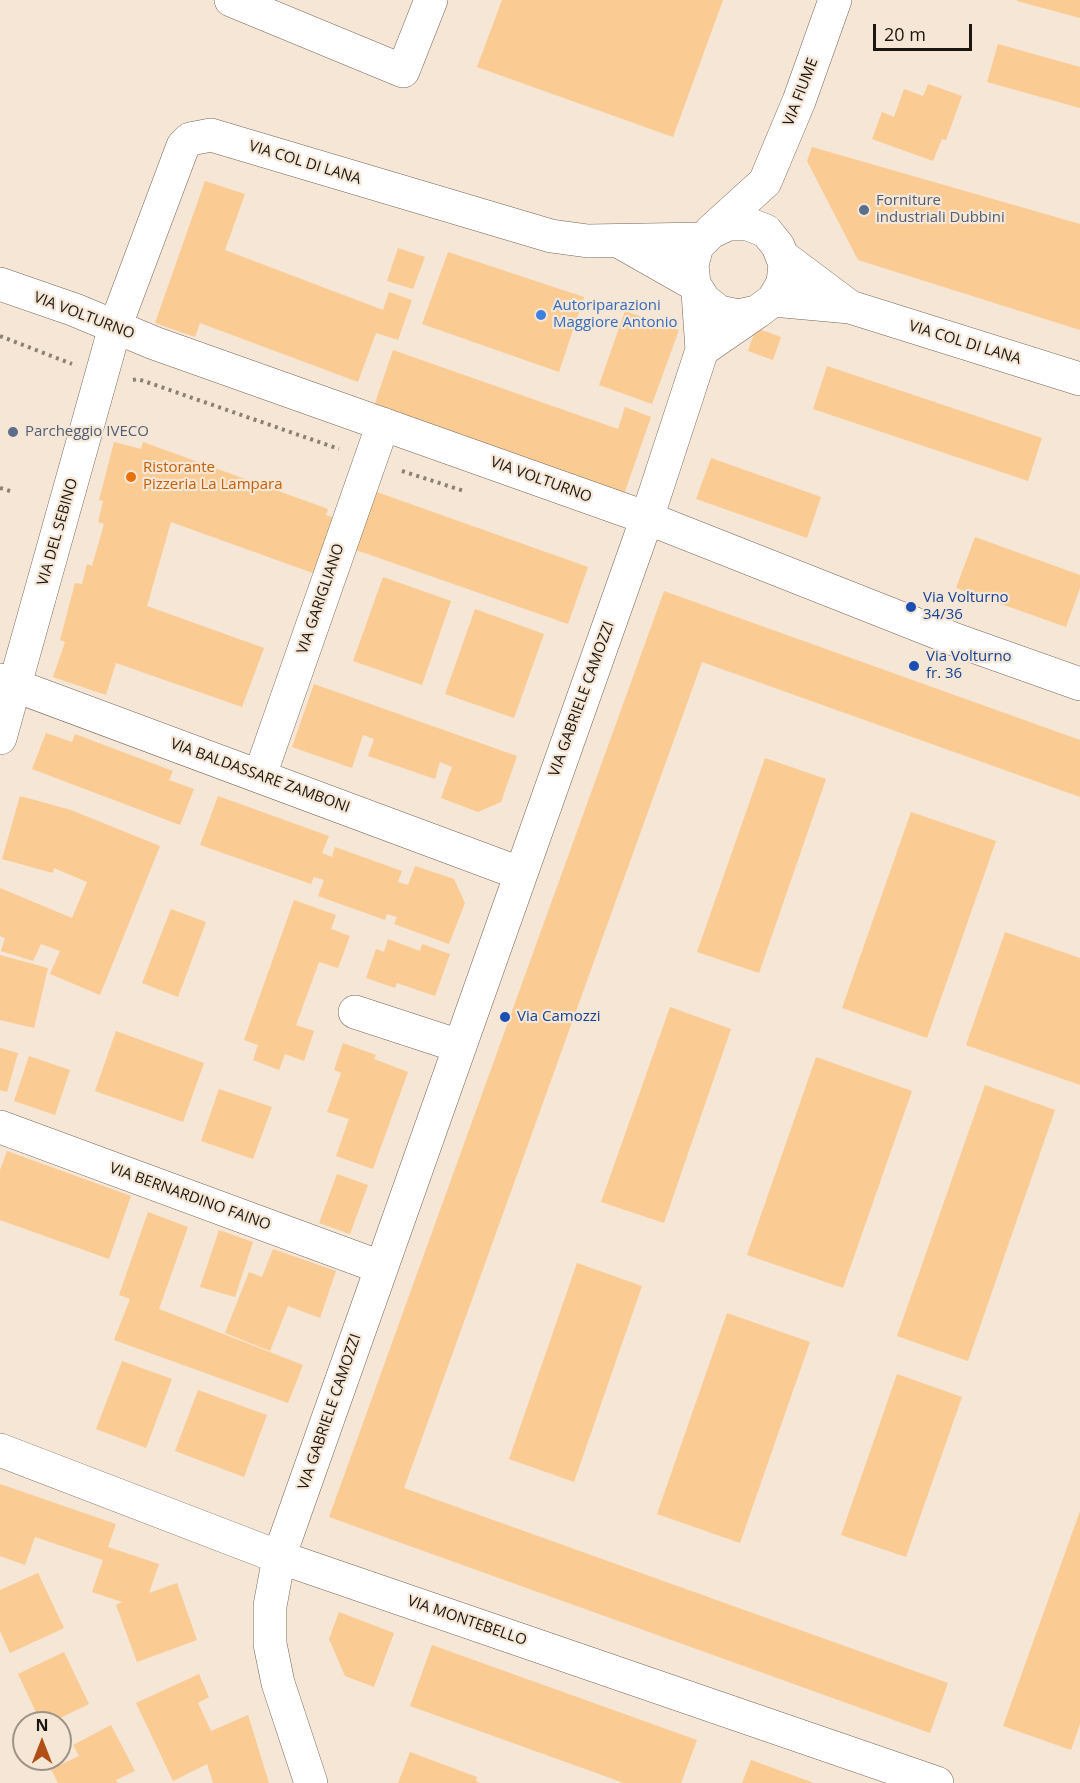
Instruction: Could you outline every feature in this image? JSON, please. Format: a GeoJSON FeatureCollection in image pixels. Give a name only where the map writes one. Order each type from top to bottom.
{"type":"FeatureCollection","features":[{"type":"Feature","properties":{"kind":"street"},"geometry":{"type":"LineString","coordinates":[[231,0],[403,71],[431,0]]}},
{"type":"Feature","properties":{"kind":"street","name":"VIA FIUME"},"geometry":{"type":"LineString","coordinates":[[707,236],[765,182],[799,101],[835,0]]}},
{"type":"Feature","properties":{"kind":"street","name":"VIA COL DI LANA"},"geometry":{"type":"LineString","coordinates":[[108,324],[183,146],[190,139],[201,135],[223,139],[551,236],[618,241],[707,236]]}},
{"type":"Feature","properties":{"kind":"street"},"geometry":{"type":"LineString","coordinates":[[702,350],[765,306],[783,283],[784,264],[765,182]]}},
{"type":"Feature","properties":{"kind":"street"},"geometry":{"type":"LineString","coordinates":[[765,306],[738,316],[719,312],[704,300],[696,288],[692,265],[698,246],[707,236],[728,224],[748,224],[766,231],[780,251]]}},
{"type":"Feature","properties":{"kind":"street","name":"VIA COL DI LANA"},"geometry":{"type":"LineString","coordinates":[[618,241],[696,288]]}},
{"type":"Feature","properties":{"kind":"street","name":"VIA COL DI LANA"},"geometry":{"type":"LineString","coordinates":[[780,251],[850,308]]}},
{"type":"Feature","properties":{"kind":"street","name":"VIA VOLTURNO"},"geometry":{"type":"LineString","coordinates":[[0,284],[647,518],[956,640],[1080,684]]}},
{"type":"Feature","properties":{"kind":"street","name":"VIA GABRIELE CAMOZZI"},"geometry":{"type":"LineString","coordinates":[[311,1783],[278,1683],[270,1644],[270,1606],[279,1557],[519,873],[647,518],[702,350],[696,288]]}},
{"type":"Feature","properties":{"kind":"street","name":"VIA COL DI LANA"},"geometry":{"type":"LineString","coordinates":[[765,306],[850,308],[1080,379]]}},
{"type":"Feature","properties":{"kind":"street","name":"VIA DEL SEBINO"},"geometry":{"type":"LineString","coordinates":[[0,738],[7,683],[90,412],[108,324]]}},
{"type":"Feature","properties":{"kind":"street","name":"VIA GARIGLIANO"},"geometry":{"type":"LineString","coordinates":[[260,775],[383,424]]}},
{"type":"Feature","properties":{"kind":"street","name":"VIA BALDASSARE ZAMBONI"},"geometry":{"type":"LineString","coordinates":[[7,683],[519,873]]}},
{"type":"Feature","properties":{"kind":"street"},"geometry":{"type":"LineString","coordinates":[[355,1012],[459,1046]]}},
{"type":"Feature","properties":{"kind":"street","name":"VIA BERNARDINO FAINO"},"geometry":{"type":"LineString","coordinates":[[0,1127],[380,1267]]}},
{"type":"Feature","properties":{"kind":"street","name":"VIA MONTEBELLO"},"geometry":{"type":"LineString","coordinates":[[0,1450],[279,1557],[937,1783]]}},
{"type":"Feature","properties":{"kind":"path"},"geometry":{"type":"LineString","coordinates":[[0,336],[59,359]]}},
{"type":"Feature","properties":{"kind":"path"},"geometry":{"type":"LineString","coordinates":[[0,488],[10,491]]}},
{"type":"Feature","properties":{"kind":"building"},"geometry":{"type":"Polygon","coordinates":[[[502,0],[723,0],[673,137],[477,67],[502,0]]]}},
{"type":"Feature","properties":{"kind":"building"},"geometry":{"type":"Polygon","coordinates":[[[1080,0],[1080,18],[1017,1],[1080,0]]]}},
{"type":"Feature","properties":{"kind":"building"},"geometry":{"type":"Polygon","coordinates":[[[998,44],[1080,67],[1080,108],[987,82],[998,44]]]}},
{"type":"Feature","properties":{"kind":"building"},"geometry":{"type":"Polygon","coordinates":[[[928,84],[962,96],[946,140],[942,139],[933,161],[872,139],[882,112],[894,117],[904,89],[923,96],[928,84]]]}},
{"type":"Feature","properties":{"kind":"building"},"geometry":{"type":"Polygon","coordinates":[[[812,147],[1080,224],[1080,330],[858,260],[807,161],[812,147]]]}},
{"type":"Feature","properties":{"kind":"building"},"geometry":{"type":"Polygon","coordinates":[[[205,181],[245,194],[225,250],[383,310],[389,292],[412,300],[398,340],[376,333],[358,382],[200,323],[195,337],[155,323],[205,181]]]}},
{"type":"Feature","properties":{"kind":"building"},"geometry":{"type":"Polygon","coordinates":[[[398,248],[425,257],[413,289],[387,281],[398,248]]]}},
{"type":"Feature","properties":{"kind":"building"},"geometry":{"type":"Polygon","coordinates":[[[448,252],[584,297],[559,372],[422,324],[448,252]]]}},
{"type":"Feature","properties":{"kind":"building"},"geometry":{"type":"Polygon","coordinates":[[[625,311],[679,330],[652,404],[599,385],[625,311]]]}},
{"type":"Feature","properties":{"kind":"building"},"geometry":{"type":"Polygon","coordinates":[[[756,328],[781,337],[773,360],[748,351],[756,328]]]}},
{"type":"Feature","properties":{"kind":"building"},"geometry":{"type":"Polygon","coordinates":[[[393,350],[618,429],[625,407],[651,417],[623,497],[374,406],[393,350]]]}},
{"type":"Feature","properties":{"kind":"building"},"geometry":{"type":"Polygon","coordinates":[[[827,366],[1042,438],[1028,481],[813,409],[827,366]]]}},
{"type":"Feature","properties":{"kind":"building"},"geometry":{"type":"Polygon","coordinates":[[[114,442],[141,449],[143,442],[328,509],[326,515],[341,520],[321,576],[171,522],[147,606],[264,648],[242,707],[116,663],[106,695],[53,677],[65,642],[60,640],[75,583],[82,584],[87,564],[92,566],[104,524],[98,522],[103,501],[99,500],[114,442]]]}},
{"type":"Feature","properties":{"kind":"building"},"geometry":{"type":"Polygon","coordinates":[[[711,458],[821,497],[807,538],[696,499],[711,458]]]}},
{"type":"Feature","properties":{"kind":"building"},"geometry":{"type":"Polygon","coordinates":[[[374,491],[588,567],[568,624],[353,549],[374,491]]]}},
{"type":"Feature","properties":{"kind":"building"},"geometry":{"type":"Polygon","coordinates":[[[975,537],[1080,575],[1080,588],[1066,627],[956,588],[975,537]]]}},
{"type":"Feature","properties":{"kind":"building"},"geometry":{"type":"Polygon","coordinates":[[[383,577],[451,601],[422,685],[353,661],[383,577]]]}},
{"type":"Feature","properties":{"kind":"building"},"geometry":{"type":"Polygon","coordinates":[[[664,591],[1080,740],[1080,797],[702,662],[404,1488],[948,1683],[930,1733],[329,1517],[664,591]]]}},
{"type":"Feature","properties":{"kind":"building"},"geometry":{"type":"Polygon","coordinates":[[[475,609],[544,634],[514,718],[445,694],[475,609]]]}},
{"type":"Feature","properties":{"kind":"building"},"geometry":{"type":"Polygon","coordinates":[[[314,684],[517,756],[501,802],[478,812],[441,798],[452,767],[440,762],[435,779],[368,756],[374,739],[363,735],[352,768],[292,747],[314,684]]]}},
{"type":"Feature","properties":{"kind":"building"},"geometry":{"type":"Polygon","coordinates":[[[46,733],[72,742],[75,734],[173,771],[169,780],[194,789],[180,825],[32,769],[46,733]]]}},
{"type":"Feature","properties":{"kind":"building"},"geometry":{"type":"Polygon","coordinates":[[[765,758],[826,779],[759,973],[697,952],[765,758]]]}},
{"type":"Feature","properties":{"kind":"building"},"geometry":{"type":"Polygon","coordinates":[[[20,796],[71,810],[160,846],[100,995],[50,974],[60,951],[41,944],[33,961],[1,951],[5,938],[0,936],[0,888],[72,918],[87,882],[54,868],[53,873],[2,859],[20,796]]]}},
{"type":"Feature","properties":{"kind":"building"},"geometry":{"type":"Polygon","coordinates":[[[218,796],[329,836],[322,853],[332,857],[335,847],[402,871],[398,882],[408,885],[415,866],[454,879],[465,903],[449,944],[394,924],[397,917],[387,914],[385,920],[318,896],[324,880],[314,877],[311,884],[200,845],[218,796]]]}},
{"type":"Feature","properties":{"kind":"building"},"geometry":{"type":"Polygon","coordinates":[[[911,812],[996,841],[927,1038],[842,1008],[911,812]]]}},
{"type":"Feature","properties":{"kind":"building"},"geometry":{"type":"Polygon","coordinates":[[[294,900],[336,915],[331,929],[350,936],[338,968],[319,962],[296,1025],[314,1031],[304,1061],[285,1054],[279,1070],[253,1060],[258,1045],[244,1040],[294,900]]]}},
{"type":"Feature","properties":{"kind":"building"},"geometry":{"type":"Polygon","coordinates":[[[171,909],[206,922],[178,997],[142,983],[171,909]]]}},
{"type":"Feature","properties":{"kind":"building"},"geometry":{"type":"Polygon","coordinates":[[[1005,932],[1080,958],[1080,1085],[966,1045],[1005,932]]]}},
{"type":"Feature","properties":{"kind":"building"},"geometry":{"type":"Polygon","coordinates":[[[388,939],[420,951],[422,944],[450,954],[435,996],[397,983],[395,988],[366,978],[376,949],[384,952],[388,939]]]}},
{"type":"Feature","properties":{"kind":"building"},"geometry":{"type":"Polygon","coordinates":[[[0,955],[48,968],[34,1028],[0,1020],[0,955]]]}},
{"type":"Feature","properties":{"kind":"building"},"geometry":{"type":"Polygon","coordinates":[[[670,1007],[731,1029],[664,1223],[601,1202],[670,1007]]]}},
{"type":"Feature","properties":{"kind":"building"},"geometry":{"type":"Polygon","coordinates":[[[116,1031],[204,1063],[183,1122],[95,1091],[116,1031]]]}},
{"type":"Feature","properties":{"kind":"building"},"geometry":{"type":"Polygon","coordinates":[[[343,1043],[376,1055],[374,1059],[408,1072],[373,1169],[336,1156],[349,1119],[327,1112],[341,1073],[334,1070],[343,1043]]]}},
{"type":"Feature","properties":{"kind":"building"},"geometry":{"type":"Polygon","coordinates":[[[0,1048],[18,1053],[7,1092],[0,1090],[0,1048]]]}},
{"type":"Feature","properties":{"kind":"building"},"geometry":{"type":"Polygon","coordinates":[[[29,1056],[70,1070],[55,1115],[14,1101],[29,1056]]]}},
{"type":"Feature","properties":{"kind":"building"},"geometry":{"type":"Polygon","coordinates":[[[816,1057],[912,1091],[843,1288],[747,1255],[816,1057]]]}},
{"type":"Feature","properties":{"kind":"building"},"geometry":{"type":"Polygon","coordinates":[[[985,1085],[1055,1110],[968,1361],[897,1336],[985,1085]]]}},
{"type":"Feature","properties":{"kind":"building"},"geometry":{"type":"Polygon","coordinates":[[[219,1089],[272,1107],[253,1159],[201,1141],[219,1089]]]}},
{"type":"Feature","properties":{"kind":"building"},"geometry":{"type":"Polygon","coordinates":[[[7,1151],[131,1196],[109,1259],[0,1220],[0,1170],[7,1151]]]}},
{"type":"Feature","properties":{"kind":"building"},"geometry":{"type":"Polygon","coordinates":[[[337,1174],[368,1185],[350,1234],[319,1223],[337,1174]]]}},
{"type":"Feature","properties":{"kind":"building"},"geometry":{"type":"Polygon","coordinates":[[[148,1212],[188,1227],[159,1309],[303,1365],[288,1403],[114,1340],[130,1299],[119,1295],[148,1212]]]}},
{"type":"Feature","properties":{"kind":"building"},"geometry":{"type":"Polygon","coordinates":[[[219,1230],[253,1242],[235,1297],[200,1287],[219,1230]]]}},
{"type":"Feature","properties":{"kind":"building"},"geometry":{"type":"Polygon","coordinates":[[[273,1249],[336,1271],[320,1318],[288,1306],[270,1351],[225,1333],[249,1272],[262,1277],[273,1249]]]}},
{"type":"Feature","properties":{"kind":"building"},"geometry":{"type":"Polygon","coordinates":[[[577,1263],[642,1286],[574,1482],[509,1459],[577,1263]]]}},
{"type":"Feature","properties":{"kind":"building"},"geometry":{"type":"Polygon","coordinates":[[[727,1313],[810,1342],[740,1543],[657,1514],[727,1313]]]}},
{"type":"Feature","properties":{"kind":"building"},"geometry":{"type":"Polygon","coordinates":[[[122,1361],[172,1379],[146,1448],[96,1429],[122,1361]]]}},
{"type":"Feature","properties":{"kind":"building"},"geometry":{"type":"Polygon","coordinates":[[[897,1374],[962,1397],[906,1557],[841,1535],[897,1374]]]}},
{"type":"Feature","properties":{"kind":"building"},"geometry":{"type":"Polygon","coordinates":[[[198,1390],[267,1415],[244,1477],[175,1451],[198,1390]]]}},
{"type":"Feature","properties":{"kind":"building"},"geometry":{"type":"Polygon","coordinates":[[[0,1484],[116,1524],[108,1547],[159,1564],[149,1593],[177,1583],[197,1640],[137,1662],[116,1605],[122,1602],[92,1592],[103,1560],[35,1537],[25,1565],[0,1556],[0,1484]]]}},
{"type":"Feature","properties":{"kind":"building"},"geometry":{"type":"Polygon","coordinates":[[[1080,1511],[1080,1724],[1071,1750],[1003,1726],[1080,1511]]]}},
{"type":"Feature","properties":{"kind":"building"},"geometry":{"type":"Polygon","coordinates":[[[38,1573],[64,1628],[10,1653],[0,1631],[0,1590],[38,1573]]]}},
{"type":"Feature","properties":{"kind":"building"},"geometry":{"type":"Polygon","coordinates":[[[339,1612],[394,1633],[374,1687],[345,1676],[329,1639],[339,1612]]]}},
{"type":"Feature","properties":{"kind":"building"},"geometry":{"type":"Polygon","coordinates":[[[432,1645],[697,1740],[681,1783],[624,1783],[410,1706],[432,1645]]]}},
{"type":"Feature","properties":{"kind":"building"},"geometry":{"type":"Polygon","coordinates":[[[64,1652],[89,1704],[72,1712],[35,1711],[18,1674],[64,1652]]]}},
{"type":"Feature","properties":{"kind":"building"},"geometry":{"type":"Polygon","coordinates":[[[199,1674],[209,1697],[198,1703],[211,1731],[248,1715],[269,1783],[213,1783],[207,1764],[173,1781],[136,1703],[199,1674]]]}},
{"type":"Feature","properties":{"kind":"building"},"geometry":{"type":"Polygon","coordinates":[[[111,1725],[135,1771],[116,1780],[118,1783],[58,1783],[52,1771],[72,1771],[72,1759],[79,1756],[73,1745],[111,1725]]]}},
{"type":"Feature","properties":{"kind":"building"},"geometry":{"type":"Polygon","coordinates":[[[410,1752],[477,1777],[476,1781],[481,1783],[398,1783],[410,1752]]]}},
{"type":"Feature","properties":{"kind":"building"},"geometry":{"type":"Polygon","coordinates":[[[751,1760],[814,1783],[742,1783],[751,1760]]]}},
{"type":"Feature","properties":{"kind":"place","name":"Forniture industriali Dubbini"},"geometry":{"type":"Point","coordinates":[864,210]}},
{"type":"Feature","properties":{"kind":"place","name":"Autoriparazioni Maggiore Antonio"},"geometry":{"type":"Point","coordinates":[541,315]}},
{"type":"Feature","properties":{"kind":"place","name":"Parcheggio IVECO"},"geometry":{"type":"Point","coordinates":[13,432]}},
{"type":"Feature","properties":{"kind":"place","name":"Ristorante Pizzeria La Lampara"},"geometry":{"type":"Point","coordinates":[131,477]}},
{"type":"Feature","properties":{"kind":"place","name":"Via Volturno 34/36"},"geometry":{"type":"Point","coordinates":[911,607]}},
{"type":"Feature","properties":{"kind":"place","name":"Via Volturno fr. 36"},"geometry":{"type":"Point","coordinates":[914,666]}},
{"type":"Feature","properties":{"kind":"place","name":"Via Camozzi"},"geometry":{"type":"Point","coordinates":[505,1017]}}]}
